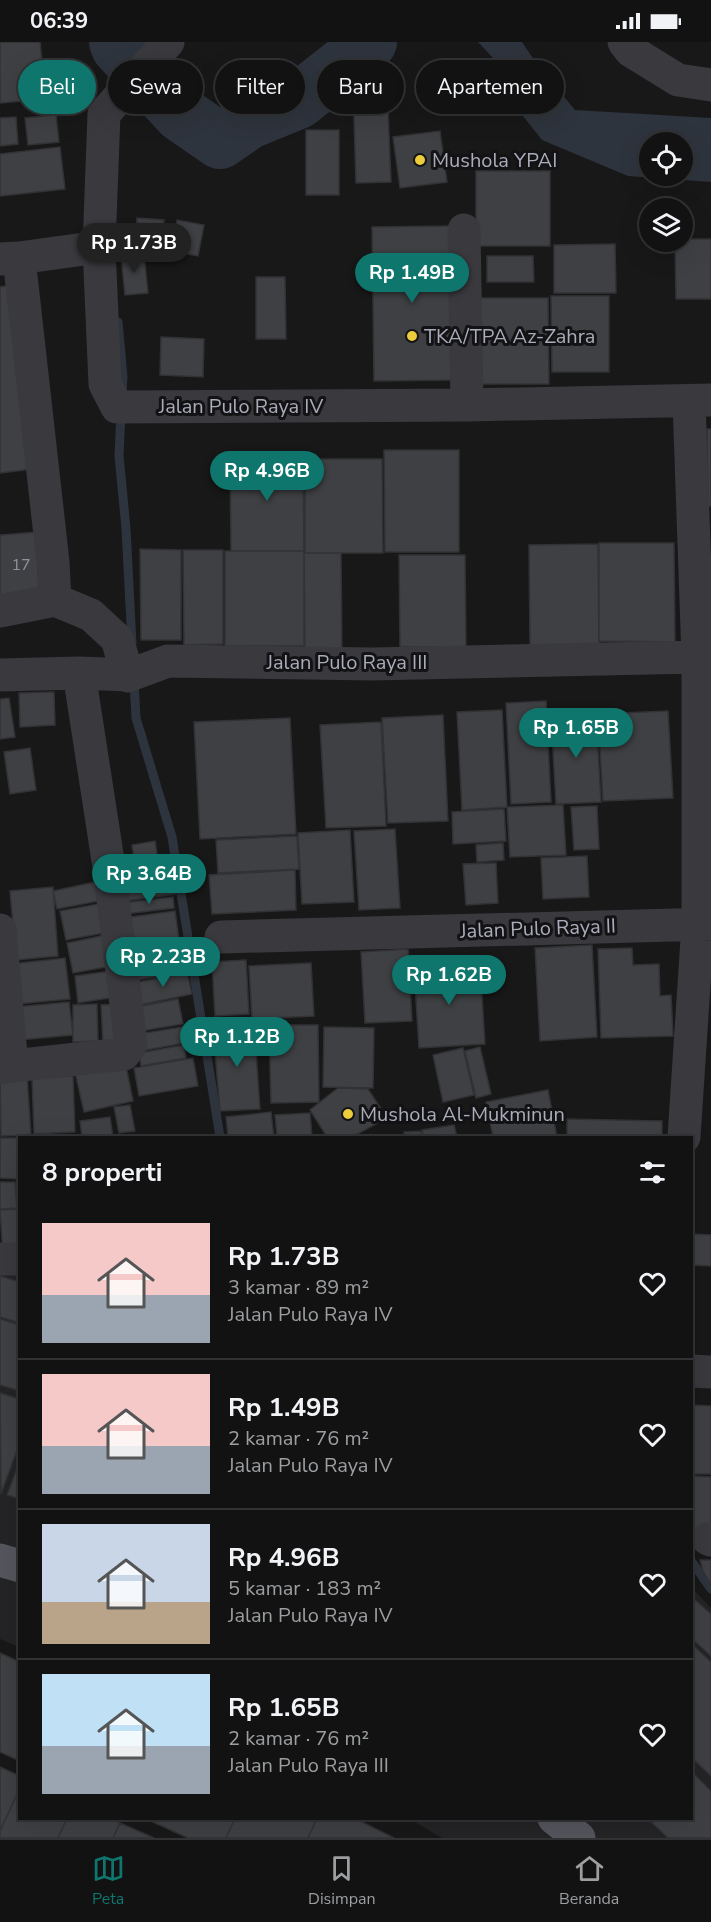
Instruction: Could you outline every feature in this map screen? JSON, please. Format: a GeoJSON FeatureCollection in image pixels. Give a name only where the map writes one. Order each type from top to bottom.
{"type":"FeatureCollection","features":[{"type":"Feature","properties":{"kind":"main road"},"geometry":{"type":"LineString","coordinates":[[0,1560],[18,1565]]}},
{"type":"Feature","properties":{"kind":"main road"},"geometry":{"type":"LineString","coordinates":[[556,1820],[579,1838]]}},
{"type":"Feature","properties":{"kind":"street","name":"Jalan Pulo Raya IV"},"geometry":{"type":"LineString","coordinates":[[168,42],[104,114],[99,247],[105,384],[117,407],[700,401]]}},
{"type":"Feature","properties":{"kind":"street"},"geometry":{"type":"LineString","coordinates":[[624,42],[631,51],[678,80],[711,85]]}},
{"type":"Feature","properties":{"kind":"street"},"geometry":{"type":"LineString","coordinates":[[464,230],[467,405]]}},
{"type":"Feature","properties":{"kind":"street"},"geometry":{"type":"LineString","coordinates":[[55,600],[41,446],[10,259],[99,247]]}},
{"type":"Feature","properties":{"kind":"street"},"geometry":{"type":"LineString","coordinates":[[684,1136],[705,924],[698,657],[700,401]]}},
{"type":"Feature","properties":{"kind":"street"},"geometry":{"type":"LineString","coordinates":[[0,611],[55,600],[91,615],[117,639],[129,675]]}},
{"type":"Feature","properties":{"kind":"street","name":"Jalan Pulo Raya III"},"geometry":{"type":"LineString","coordinates":[[0,675],[79,673],[129,675],[168,661],[373,663],[698,657]]}},
{"type":"Feature","properties":{"kind":"street"},"geometry":{"type":"LineString","coordinates":[[0,930],[6,1067],[124,1054],[131,1044],[109,867],[79,673]]}},
{"type":"Feature","properties":{"kind":"street","name":"Jalan Pulo Raya II"},"geometry":{"type":"LineString","coordinates":[[221,937],[705,924]]}},
{"type":"Feature","properties":{"kind":"street"},"geometry":{"type":"LineString","coordinates":[[0,1258],[18,1259]]}},
{"type":"Feature","properties":{"kind":"street"},"geometry":{"type":"LineString","coordinates":[[693,1371],[711,1372]]}},
{"type":"Feature","properties":{"kind":"shaded area"},"geometry":{"type":"Polygon","coordinates":[[[478,42],[522,42],[534,60],[495,60],[478,42]]]}},
{"type":"Feature","properties":{"kind":"shaded area"},"geometry":{"type":"Polygon","coordinates":[[[564,97],[575,110],[711,118],[711,182],[693,181],[693,132],[639,132],[639,177],[628,176],[542,140],[521,114],[564,114],[564,97]]]}},
{"type":"Feature","properties":{"kind":"shaded area"},"geometry":{"type":"Polygon","coordinates":[[[0,1266],[18,1268],[18,1647],[0,1639],[0,1266]]]}},
{"type":"Feature","properties":{"kind":"shaded area"},"geometry":{"type":"Polygon","coordinates":[[[693,1589],[711,1608],[711,1838],[442,1838],[411,1820],[693,1820],[693,1589]]]}},
{"type":"Feature","properties":{"kind":"building"},"geometry":{"type":"Polygon","coordinates":[[[0,42],[40,42],[42,60],[18,60],[18,101],[0,103],[0,42]]]}},
{"type":"Feature","properties":{"kind":"building"},"geometry":{"type":"Polygon","coordinates":[[[354,114],[388,114],[391,182],[356,183],[354,114]]]}},
{"type":"Feature","properties":{"kind":"building"},"geometry":{"type":"Polygon","coordinates":[[[56,115],[59,142],[28,145],[25,118],[56,115]]]}},
{"type":"Feature","properties":{"kind":"building"},"geometry":{"type":"Polygon","coordinates":[[[16,117],[18,144],[0,146],[0,118],[16,117]]]}},
{"type":"Feature","properties":{"kind":"building"},"geometry":{"type":"Polygon","coordinates":[[[306,130],[339,130],[339,195],[306,195],[306,130]]]}},
{"type":"Feature","properties":{"kind":"building","name":"Mushola YPAI"},"geometry":{"type":"Polygon","coordinates":[[[440,131],[447,182],[400,188],[393,137],[440,131]]]}},
{"type":"Feature","properties":{"kind":"building"},"geometry":{"type":"Polygon","coordinates":[[[60,147],[65,189],[0,196],[0,154],[60,147]]]}},
{"type":"Feature","properties":{"kind":"building"},"geometry":{"type":"Polygon","coordinates":[[[476,171],[550,171],[550,246],[476,246],[476,171]]]}},
{"type":"Feature","properties":{"kind":"building"},"geometry":{"type":"Polygon","coordinates":[[[137,218],[164,220],[163,251],[136,250],[137,218]]]}},
{"type":"Feature","properties":{"kind":"building"},"geometry":{"type":"Polygon","coordinates":[[[177,220],[204,225],[198,256],[171,251],[177,220]]]}},
{"type":"Feature","properties":{"kind":"building","name":"TKA/TPA Az-Zahra"},"geometry":{"type":"Polygon","coordinates":[[[449,226],[452,380],[374,381],[372,227],[449,226]]]}},
{"type":"Feature","properties":{"kind":"building"},"geometry":{"type":"Polygon","coordinates":[[[693,239],[711,239],[711,299],[676,299],[675,252],[693,252],[693,239]]]}},
{"type":"Feature","properties":{"kind":"building"},"geometry":{"type":"Polygon","coordinates":[[[615,244],[616,293],[554,293],[554,245],[615,244]]]}},
{"type":"Feature","properties":{"kind":"building"},"geometry":{"type":"Polygon","coordinates":[[[144,254],[148,293],[125,295],[121,256],[144,254]]]}},
{"type":"Feature","properties":{"kind":"building"},"geometry":{"type":"Polygon","coordinates":[[[487,256],[533,256],[534,282],[487,282],[487,256]]]}},
{"type":"Feature","properties":{"kind":"building"},"geometry":{"type":"Polygon","coordinates":[[[256,277],[285,277],[286,339],[256,339],[256,277]]]}},
{"type":"Feature","properties":{"kind":"building"},"geometry":{"type":"Polygon","coordinates":[[[13,285],[32,469],[0,473],[0,287],[13,285]]]}},
{"type":"Feature","properties":{"kind":"building"},"geometry":{"type":"Polygon","coordinates":[[[551,296],[609,296],[609,372],[552,372],[551,296]]]}},
{"type":"Feature","properties":{"kind":"building"},"geometry":{"type":"Polygon","coordinates":[[[475,298],[548,298],[549,384],[475,384],[475,298]]]}},
{"type":"Feature","properties":{"kind":"building"},"geometry":{"type":"Polygon","coordinates":[[[161,337],[204,339],[203,377],[160,375],[161,337]]]}},
{"type":"Feature","properties":{"kind":"building"},"geometry":{"type":"Polygon","coordinates":[[[707,429],[711,429],[711,506],[708,506],[707,429]]]}},
{"type":"Feature","properties":{"kind":"building"},"geometry":{"type":"Polygon","coordinates":[[[384,450],[459,450],[459,552],[385,552],[384,450]]]}},
{"type":"Feature","properties":{"kind":"building"},"geometry":{"type":"Polygon","coordinates":[[[303,452],[304,551],[231,551],[230,453],[303,452]]]}},
{"type":"Feature","properties":{"kind":"building"},"geometry":{"type":"Polygon","coordinates":[[[305,459],[382,459],[383,553],[305,553],[305,459]]]}},
{"type":"Feature","properties":{"kind":"building"},"geometry":{"type":"Polygon","coordinates":[[[38,532],[45,593],[0,602],[0,535],[38,532]]]}},
{"type":"Feature","properties":{"kind":"building"},"geometry":{"type":"Polygon","coordinates":[[[599,543],[674,543],[675,642],[599,641],[599,543]]]}},
{"type":"Feature","properties":{"kind":"building"},"geometry":{"type":"Polygon","coordinates":[[[598,544],[599,645],[530,645],[529,545],[598,544]]]}},
{"type":"Feature","properties":{"kind":"building"},"geometry":{"type":"Polygon","coordinates":[[[140,549],[181,550],[181,640],[141,640],[140,549]]]}},
{"type":"Feature","properties":{"kind":"building"},"geometry":{"type":"Polygon","coordinates":[[[183,550],[223,550],[223,644],[184,645],[183,550]]]}},
{"type":"Feature","properties":{"kind":"building"},"geometry":{"type":"Polygon","coordinates":[[[225,551],[304,551],[304,646],[225,646],[225,551]]]}},
{"type":"Feature","properties":{"kind":"building"},"geometry":{"type":"Polygon","coordinates":[[[304,553],[341,553],[342,656],[305,656],[304,553]]]}},
{"type":"Feature","properties":{"kind":"building"},"geometry":{"type":"Polygon","coordinates":[[[399,555],[465,555],[466,647],[400,647],[399,555]]]}},
{"type":"Feature","properties":{"kind":"building"},"geometry":{"type":"Polygon","coordinates":[[[54,692],[55,725],[20,727],[19,693],[54,692]]]}},
{"type":"Feature","properties":{"kind":"building"},"geometry":{"type":"Polygon","coordinates":[[[9,698],[15,737],[0,739],[0,699],[9,698]]]}},
{"type":"Feature","properties":{"kind":"building"},"geometry":{"type":"Polygon","coordinates":[[[546,701],[551,802],[511,804],[506,703],[546,701]]]}},
{"type":"Feature","properties":{"kind":"building"},"geometry":{"type":"Polygon","coordinates":[[[502,710],[507,807],[462,810],[457,712],[502,710]]]}},
{"type":"Feature","properties":{"kind":"building"},"geometry":{"type":"Polygon","coordinates":[[[668,711],[673,798],[603,801],[598,714],[668,711]]]}},
{"type":"Feature","properties":{"kind":"building"},"geometry":{"type":"Polygon","coordinates":[[[596,714],[601,802],[556,804],[551,716],[596,714]]]}},
{"type":"Feature","properties":{"kind":"building"},"geometry":{"type":"Polygon","coordinates":[[[443,715],[448,821],[388,823],[382,718],[443,715]]]}},
{"type":"Feature","properties":{"kind":"building"},"geometry":{"type":"Polygon","coordinates":[[[290,718],[296,834],[200,839],[194,722],[290,718]]]}},
{"type":"Feature","properties":{"kind":"building"},"geometry":{"type":"Polygon","coordinates":[[[381,722],[386,826],[326,828],[320,725],[381,722]]]}},
{"type":"Feature","properties":{"kind":"building"},"geometry":{"type":"Polygon","coordinates":[[[30,748],[36,790],[10,794],[4,752],[30,748]]]}},
{"type":"Feature","properties":{"kind":"building"},"geometry":{"type":"Polygon","coordinates":[[[563,805],[566,855],[510,857],[507,807],[563,805]]]}},
{"type":"Feature","properties":{"kind":"building"},"geometry":{"type":"Polygon","coordinates":[[[597,806],[599,849],[574,850],[571,807],[597,806]]]}},
{"type":"Feature","properties":{"kind":"building"},"geometry":{"type":"Polygon","coordinates":[[[504,809],[506,841],[453,844],[452,812],[504,809]]]}},
{"type":"Feature","properties":{"kind":"building"},"geometry":{"type":"Polygon","coordinates":[[[395,829],[400,908],[359,910],[354,831],[395,829]]]}},
{"type":"Feature","properties":{"kind":"building"},"geometry":{"type":"Polygon","coordinates":[[[350,830],[354,902],[302,904],[298,833],[350,830]]]}},
{"type":"Feature","properties":{"kind":"building"},"geometry":{"type":"Polygon","coordinates":[[[297,836],[299,869],[218,873],[216,840],[297,836]]]}},
{"type":"Feature","properties":{"kind":"building"},"geometry":{"type":"Polygon","coordinates":[[[155,841],[160,874],[137,878],[132,845],[155,841]]]}},
{"type":"Feature","properties":{"kind":"building"},"geometry":{"type":"Polygon","coordinates":[[[503,843],[504,860],[477,862],[476,845],[503,843]]]}},
{"type":"Feature","properties":{"kind":"building"},"geometry":{"type":"Polygon","coordinates":[[[587,856],[589,897],[543,899],[541,858],[587,856]]]}},
{"type":"Feature","properties":{"kind":"building"},"geometry":{"type":"Polygon","coordinates":[[[496,863],[498,903],[466,905],[463,864],[496,863]]]}},
{"type":"Feature","properties":{"kind":"building"},"geometry":{"type":"Polygon","coordinates":[[[295,870],[296,910],[212,914],[209,875],[295,870]]]}},
{"type":"Feature","properties":{"kind":"building"},"geometry":{"type":"Polygon","coordinates":[[[173,874],[176,894],[124,901],[122,882],[173,874]]]}},
{"type":"Feature","properties":{"kind":"building"},"geometry":{"type":"Polygon","coordinates":[[[105,880],[109,899],[57,909],[53,891],[105,880]]]}},
{"type":"Feature","properties":{"kind":"building"},"geometry":{"type":"Polygon","coordinates":[[[53,887],[58,956],[16,960],[10,891],[53,887]]]}},
{"type":"Feature","properties":{"kind":"building"},"geometry":{"type":"Polygon","coordinates":[[[173,897],[174,908],[125,914],[123,903],[173,897]]]}},
{"type":"Feature","properties":{"kind":"building"},"geometry":{"type":"Polygon","coordinates":[[[104,903],[109,932],[66,940],[60,911],[104,903]]]}},
{"type":"Feature","properties":{"kind":"building"},"geometry":{"type":"Polygon","coordinates":[[[175,911],[179,939],[128,946],[124,918],[175,911]]]}},
{"type":"Feature","properties":{"kind":"building"},"geometry":{"type":"Polygon","coordinates":[[[106,935],[112,966],[73,973],[67,943],[106,935]]]}},
{"type":"Feature","properties":{"kind":"building"},"geometry":{"type":"Polygon","coordinates":[[[182,940],[184,953],[129,961],[126,948],[182,940]]]}},
{"type":"Feature","properties":{"kind":"building"},"geometry":{"type":"Polygon","coordinates":[[[592,945],[597,1037],[540,1041],[535,948],[592,945]]]}},
{"type":"Feature","properties":{"kind":"building"},"geometry":{"type":"Polygon","coordinates":[[[632,948],[633,965],[659,964],[660,996],[671,995],[673,1036],[601,1038],[598,949],[632,948]]]}},
{"type":"Feature","properties":{"kind":"building"},"geometry":{"type":"Polygon","coordinates":[[[408,949],[412,1021],[365,1023],[361,952],[408,949]]]}},
{"type":"Feature","properties":{"kind":"building"},"geometry":{"type":"Polygon","coordinates":[[[184,954],[187,972],[131,981],[128,963],[184,954]]]}},
{"type":"Feature","properties":{"kind":"building"},"geometry":{"type":"Polygon","coordinates":[[[65,958],[70,999],[17,1004],[12,964],[65,958]]]}},
{"type":"Feature","properties":{"kind":"building"},"geometry":{"type":"Polygon","coordinates":[[[246,960],[249,1014],[215,1016],[212,962],[246,960]]]}},
{"type":"Feature","properties":{"kind":"building"},"geometry":{"type":"Polygon","coordinates":[[[311,963],[314,1016],[252,1019],[249,966],[311,963]]]}},
{"type":"Feature","properties":{"kind":"building"},"geometry":{"type":"Polygon","coordinates":[[[480,965],[485,1044],[419,1048],[414,968],[480,965]]]}},
{"type":"Feature","properties":{"kind":"building"},"geometry":{"type":"Polygon","coordinates":[[[112,971],[116,997],[78,1003],[75,976],[112,971]]]}},
{"type":"Feature","properties":{"kind":"building"},"geometry":{"type":"Polygon","coordinates":[[[187,972],[192,994],[139,1005],[134,983],[187,972]]]}},
{"type":"Feature","properties":{"kind":"building"},"geometry":{"type":"Polygon","coordinates":[[[178,999],[183,1024],[135,1032],[131,1008],[178,999]]]}},
{"type":"Feature","properties":{"kind":"building"},"geometry":{"type":"Polygon","coordinates":[[[69,1002],[73,1035],[19,1040],[16,1007],[69,1002]]]}},
{"type":"Feature","properties":{"kind":"building"},"geometry":{"type":"Polygon","coordinates":[[[97,1004],[98,1041],[73,1042],[73,1005],[97,1004]]]}},
{"type":"Feature","properties":{"kind":"building"},"geometry":{"type":"Polygon","coordinates":[[[124,1004],[126,1042],[103,1043],[101,1005],[124,1004]]]}},
{"type":"Feature","properties":{"kind":"building"},"geometry":{"type":"Polygon","coordinates":[[[254,1024],[260,1109],[220,1111],[213,1027],[254,1024]]]}},
{"type":"Feature","properties":{"kind":"building"},"geometry":{"type":"Polygon","coordinates":[[[269,1025],[318,1025],[319,1102],[271,1103],[269,1025]]]}},
{"type":"Feature","properties":{"kind":"building"},"geometry":{"type":"Polygon","coordinates":[[[182,1027],[185,1043],[141,1051],[138,1034],[182,1027]]]}},
{"type":"Feature","properties":{"kind":"building"},"geometry":{"type":"Polygon","coordinates":[[[324,1027],[374,1028],[373,1088],[323,1087],[324,1027]]]}},
{"type":"Feature","properties":{"kind":"building"},"geometry":{"type":"Polygon","coordinates":[[[184,1045],[186,1058],[141,1066],[139,1053],[184,1045]]]}},
{"type":"Feature","properties":{"kind":"building"},"geometry":{"type":"Polygon","coordinates":[[[480,1047],[491,1094],[476,1098],[465,1051],[480,1047]]]}},
{"type":"Feature","properties":{"kind":"building"},"geometry":{"type":"Polygon","coordinates":[[[463,1048],[474,1095],[443,1102],[433,1055],[463,1048]]]}},
{"type":"Feature","properties":{"kind":"building"},"geometry":{"type":"Polygon","coordinates":[[[193,1058],[198,1086],[139,1096],[134,1068],[193,1058]]]}},
{"type":"Feature","properties":{"kind":"building"},"geometry":{"type":"Polygon","coordinates":[[[125,1061],[133,1101],[84,1112],[75,1072],[125,1061]]]}},
{"type":"Feature","properties":{"kind":"building"},"geometry":{"type":"Polygon","coordinates":[[[27,1076],[31,1135],[1,1136],[0,1077],[27,1076]]]}},
{"type":"Feature","properties":{"kind":"building"},"geometry":{"type":"Polygon","coordinates":[[[73,1076],[75,1132],[34,1134],[32,1077],[73,1076]]]}},
{"type":"Feature","properties":{"kind":"building","name":"Mushola Al-Mukminun"},"geometry":{"type":"Polygon","coordinates":[[[338,1088],[368,1089],[387,1118],[354,1136],[326,1136],[310,1110],[338,1088]]]}},
{"type":"Feature","properties":{"kind":"building"},"geometry":{"type":"Polygon","coordinates":[[[548,1090],[557,1136],[493,1136],[486,1102],[548,1090]]]}},
{"type":"Feature","properties":{"kind":"building"},"geometry":{"type":"Polygon","coordinates":[[[130,1105],[135,1131],[119,1133],[114,1107],[130,1105]]]}},
{"type":"Feature","properties":{"kind":"building"},"geometry":{"type":"Polygon","coordinates":[[[271,1112],[274,1136],[228,1136],[226,1117],[271,1112]]]}},
{"type":"Feature","properties":{"kind":"building"},"geometry":{"type":"Polygon","coordinates":[[[310,1113],[312,1136],[277,1136],[275,1115],[310,1113]]]}},
{"type":"Feature","properties":{"kind":"building"},"geometry":{"type":"Polygon","coordinates":[[[110,1117],[113,1136],[82,1136],[80,1121],[110,1117]]]}},
{"type":"Feature","properties":{"kind":"building"},"geometry":{"type":"Polygon","coordinates":[[[567,1119],[662,1121],[662,1136],[567,1136],[567,1119]]]}},
{"type":"Feature","properties":{"kind":"building"},"geometry":{"type":"Polygon","coordinates":[[[454,1125],[457,1136],[423,1136],[422,1130],[454,1125]]]}},
{"type":"Feature","properties":{"kind":"building"},"geometry":{"type":"Polygon","coordinates":[[[421,1131],[422,1136],[404,1136],[404,1132],[421,1131]]]}},
{"type":"Feature","properties":{"kind":"building"},"geometry":{"type":"Polygon","coordinates":[[[0,1138],[18,1138],[18,1179],[0,1178],[0,1138]]]}},
{"type":"Feature","properties":{"kind":"building"},"geometry":{"type":"Polygon","coordinates":[[[0,1182],[15,1182],[17,1208],[0,1209],[0,1182]]]}},
{"type":"Feature","properties":{"kind":"building"},"geometry":{"type":"Polygon","coordinates":[[[18,1209],[18,1255],[3,1256],[0,1210],[18,1209]]]}},
{"type":"Feature","properties":{"kind":"building"},"geometry":{"type":"Polygon","coordinates":[[[693,1234],[711,1235],[711,1266],[693,1265],[693,1234]]]}},
{"type":"Feature","properties":{"kind":"building"},"geometry":{"type":"Polygon","coordinates":[[[0,1276],[18,1281],[18,1322],[0,1317],[0,1276]]]}},
{"type":"Feature","properties":{"kind":"building"},"geometry":{"type":"Polygon","coordinates":[[[0,1319],[18,1324],[18,1390],[0,1385],[0,1319]]]}},
{"type":"Feature","properties":{"kind":"building"},"geometry":{"type":"Polygon","coordinates":[[[0,1393],[18,1398],[18,1447],[1,1494],[0,1393]]]}},
{"type":"Feature","properties":{"kind":"building"},"geometry":{"type":"Polygon","coordinates":[[[693,1405],[711,1406],[711,1474],[693,1474],[693,1405]]]}},
{"type":"Feature","properties":{"kind":"building"},"geometry":{"type":"Polygon","coordinates":[[[18,1465],[18,1498],[7,1495],[18,1465]]]}},
{"type":"Feature","properties":{"kind":"building"},"geometry":{"type":"Polygon","coordinates":[[[693,1476],[711,1477],[711,1533],[693,1532],[693,1476]]]}},
{"type":"Feature","properties":{"kind":"building"},"geometry":{"type":"Polygon","coordinates":[[[700,1560],[711,1560],[711,1585],[703,1571],[700,1560]]]}},
{"type":"Feature","properties":{"kind":"building"},"geometry":{"type":"Polygon","coordinates":[[[693,1598],[711,1614],[711,1656],[693,1640],[693,1598]]]}},
{"type":"Feature","properties":{"kind":"building"},"geometry":{"type":"Polygon","coordinates":[[[693,1645],[711,1662],[711,1776],[693,1759],[693,1645]]]}},
{"type":"Feature","properties":{"kind":"building"},"geometry":{"type":"Polygon","coordinates":[[[0,1653],[18,1661],[18,1760],[0,1752],[0,1653]]]}},
{"type":"Feature","properties":{"kind":"building"},"geometry":{"type":"Polygon","coordinates":[[[0,1767],[18,1775],[18,1792],[0,1831],[0,1767]]]}},
{"type":"Feature","properties":{"kind":"building"},"geometry":{"type":"Polygon","coordinates":[[[693,1773],[711,1791],[711,1838],[668,1838],[649,1820],[693,1820],[693,1773]]]}},
{"type":"Feature","properties":{"kind":"building"},"geometry":{"type":"Polygon","coordinates":[[[18,1792],[18,1820],[66,1820],[58,1838],[0,1838],[0,1831],[18,1792]]]}},
{"type":"Feature","properties":{"kind":"building"},"geometry":{"type":"Polygon","coordinates":[[[66,1820],[114,1820],[120,1823],[113,1838],[58,1838],[66,1820]]]}},
{"type":"Feature","properties":{"kind":"building"},"geometry":{"type":"Polygon","coordinates":[[[148,1820],[234,1820],[226,1838],[188,1838],[148,1820]]]}},
{"type":"Feature","properties":{"kind":"building"},"geometry":{"type":"Polygon","coordinates":[[[234,1820],[316,1820],[308,1838],[226,1838],[234,1820]]]}},
{"type":"Feature","properties":{"kind":"building"},"geometry":{"type":"Polygon","coordinates":[[[316,1820],[358,1820],[394,1838],[308,1838],[316,1820]]]}},
{"type":"Feature","properties":{"kind":"building"},"geometry":{"type":"Polygon","coordinates":[[[120,1823],[154,1838],[113,1838],[120,1823]]]}},
{"type":"Feature","properties":{"kind":"waterway"},"geometry":{"type":"LineString","coordinates":[[117,42],[119,47],[181,114],[220,141],[249,121],[298,101],[359,53],[369,42]]}},
{"type":"Feature","properties":{"kind":"waterway"},"geometry":{"type":"LineString","coordinates":[[118,322],[123,377],[122,392]]}},
{"type":"Feature","properties":{"kind":"waterway"},"geometry":{"type":"LineString","coordinates":[[121,412],[119,456],[126,528],[132,644]]}},
{"type":"Feature","properties":{"kind":"waterway"},"geometry":{"type":"LineString","coordinates":[[134,681],[136,718],[172,837],[220,1136]]}},
{"type":"Feature","properties":{"kind":"waterway"},"geometry":{"type":"LineString","coordinates":[[693,1563],[711,1589]]}},
{"type":"Feature","properties":{"kind":"place","name":"Mushola YPAI"},"geometry":{"type":"Point","coordinates":[420,160]}},
{"type":"Feature","properties":{"kind":"place","name":"TKA/TPA Az-Zahra"},"geometry":{"type":"Point","coordinates":[412,336]}},
{"type":"Feature","properties":{"kind":"place","name":"Mushola Al-Mukminun"},"geometry":{"type":"Point","coordinates":[348,1114]}}]}
